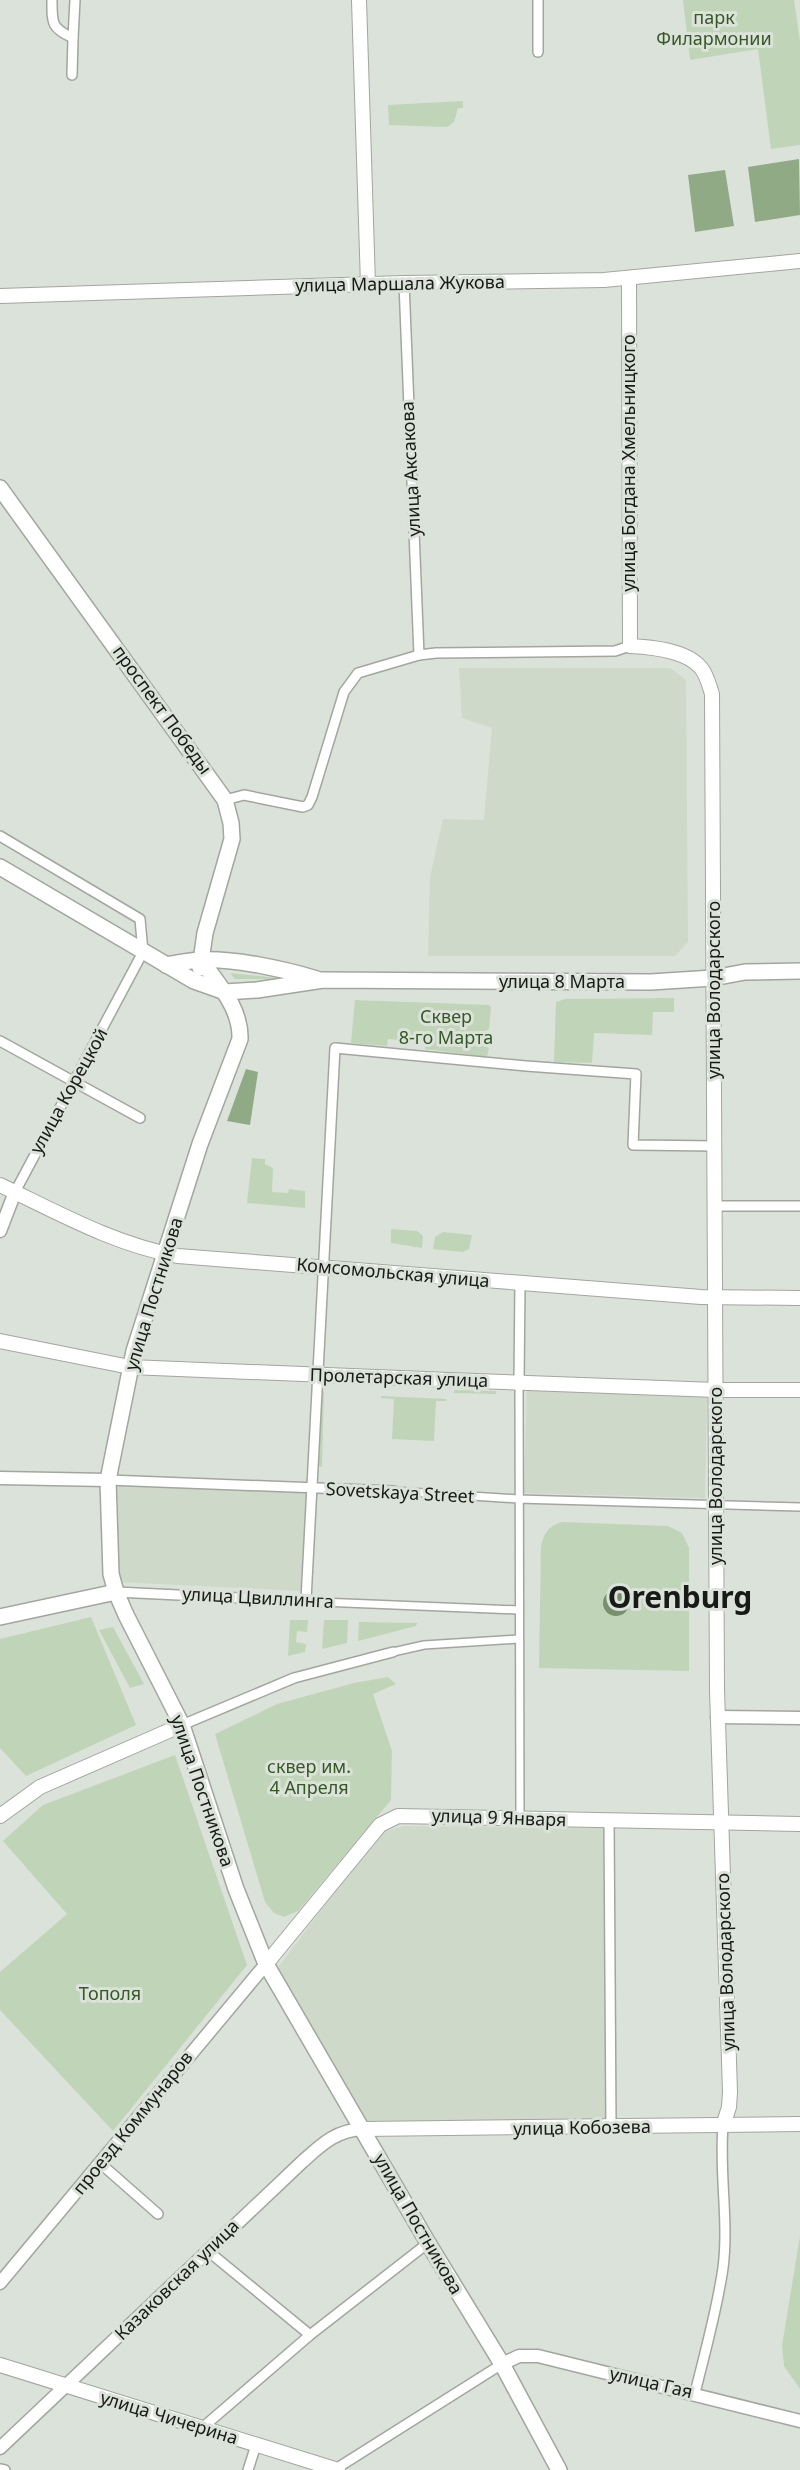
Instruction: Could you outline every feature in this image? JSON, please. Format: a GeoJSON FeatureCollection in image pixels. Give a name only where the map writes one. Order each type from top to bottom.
{"type":"FeatureCollection","features":[{"type":"Feature","properties":{"kind":"main road"},"geometry":{"type":"LineString","coordinates":[[359,0],[368,285]]}},
{"type":"Feature","properties":{"kind":"main road","name":"улица Маршала Жукова"},"geometry":{"type":"LineString","coordinates":[[0,296],[629,279],[800,261]]}},
{"type":"Feature","properties":{"kind":"main road","name":"улица Богдана Хмельницкого"},"geometry":{"type":"LineString","coordinates":[[629,279],[630,646]]}},
{"type":"Feature","properties":{"kind":"main road","name":"проспект Победы"},"geometry":{"type":"LineString","coordinates":[[0,488],[225,800],[232,838],[194,981]]}},
{"type":"Feature","properties":{"kind":"main road","name":"улица Володарского"},"geometry":{"type":"LineString","coordinates":[[630,646],[646,647],[687,658],[700,667],[708,679],[712,694],[717,1717],[730,2092],[729,2107],[723,2126]]}},
{"type":"Feature","properties":{"kind":"main road"},"geometry":{"type":"LineString","coordinates":[[0,867],[194,981],[225,992]]}},
{"type":"Feature","properties":{"kind":"main road"},"geometry":{"type":"LineString","coordinates":[[201,960],[225,992]]}},
{"type":"Feature","properties":{"kind":"main road","name":"улица 8 Марта"},"geometry":{"type":"LineString","coordinates":[[166,965],[201,960],[251,965],[323,980]]}},
{"type":"Feature","properties":{"kind":"main road","name":"улица 8 Марта"},"geometry":{"type":"LineString","coordinates":[[225,992],[257,990],[323,980],[502,983],[651,982],[713,978],[745,972],[800,971]]}},
{"type":"Feature","properties":{"kind":"main road","name":"улица Постникова"},"geometry":{"type":"LineString","coordinates":[[225,992],[240,1030],[240,1039],[200,1144],[130,1366],[108,1480],[111,1574],[116,1592],[182,1725],[236,1889],[266,1964],[428,2243],[502,2364],[559,2470]]}},
{"type":"Feature","properties":{"kind":"main road","name":"Комсомольская улица"},"geometry":{"type":"LineString","coordinates":[[0,1185],[110,1236],[166,1254],[716,1297],[800,1298]]}},
{"type":"Feature","properties":{"kind":"main road","name":"Пролетарская улица"},"geometry":{"type":"LineString","coordinates":[[0,1341],[130,1366],[317,1375],[800,1390]]}},
{"type":"Feature","properties":{"kind":"main road","name":"улица Цвиллинга"},"geometry":{"type":"LineString","coordinates":[[0,1617],[116,1592]]}},
{"type":"Feature","properties":{"kind":"main road"},"geometry":{"type":"LineString","coordinates":[[0,1816],[40,1787],[182,1725]]}},
{"type":"Feature","properties":{"kind":"main road","name":"улица 9 Января"},"geometry":{"type":"LineString","coordinates":[[266,1964],[380,1825],[398,1816],[800,1824]]}},
{"type":"Feature","properties":{"kind":"main road","name":"улица Кобозева"},"geometry":{"type":"LineString","coordinates":[[363,2129],[800,2124]]}},
{"type":"Feature","properties":{"kind":"main road","name":"улица Чичерина"},"geometry":{"type":"LineString","coordinates":[[0,2365],[335,2470]]}},
{"type":"Feature","properties":{"kind":"street"},"geometry":{"type":"LineString","coordinates":[[52,0],[52,22],[58,32],[73,38]]}},
{"type":"Feature","properties":{"kind":"street"},"geometry":{"type":"LineString","coordinates":[[72,75],[75,0]]}},
{"type":"Feature","properties":{"kind":"street"},"geometry":{"type":"LineString","coordinates":[[537,0],[538,52]]}},
{"type":"Feature","properties":{"kind":"street","name":"улица Аксакова"},"geometry":{"type":"LineString","coordinates":[[404,284],[419,655]]}},
{"type":"Feature","properties":{"kind":"street"},"geometry":{"type":"LineString","coordinates":[[225,800],[244,795],[303,807],[308,805],[348,684],[364,670],[419,655],[436,653],[615,651],[630,646]]}},
{"type":"Feature","properties":{"kind":"street"},"geometry":{"type":"LineString","coordinates":[[0,836],[140,919],[143,952]]}},
{"type":"Feature","properties":{"kind":"street","name":"улица Корецкой"},"geometry":{"type":"LineString","coordinates":[[0,1232],[15,1192],[43,1137],[75,1083],[143,952]]}},
{"type":"Feature","properties":{"kind":"street"},"geometry":{"type":"LineString","coordinates":[[0,1041],[140,1118]]}},
{"type":"Feature","properties":{"kind":"street"},"geometry":{"type":"LineString","coordinates":[[306,1600],[335,1048],[636,1074],[633,1145],[715,1146]]}},
{"type":"Feature","properties":{"kind":"street"},"geometry":{"type":"LineString","coordinates":[[715,1206],[800,1206]]}},
{"type":"Feature","properties":{"kind":"street"},"geometry":{"type":"LineString","coordinates":[[520,1283],[518,1499],[520,1819]]}},
{"type":"Feature","properties":{"kind":"street","name":"Sovetskaya Street"},"geometry":{"type":"LineString","coordinates":[[0,1478],[313,1489],[330,1487],[518,1499],[800,1507]]}},
{"type":"Feature","properties":{"kind":"street","name":"улица Цвиллинга"},"geometry":{"type":"LineString","coordinates":[[116,1592],[518,1610]]}},
{"type":"Feature","properties":{"kind":"street"},"geometry":{"type":"LineString","coordinates":[[182,1725],[294,1678],[393,1652],[424,1646],[518,1639]]}},
{"type":"Feature","properties":{"kind":"street"},"geometry":{"type":"LineString","coordinates":[[717,1717],[800,1718]]}},
{"type":"Feature","properties":{"kind":"street"},"geometry":{"type":"LineString","coordinates":[[609,1821],[611,2127]]}},
{"type":"Feature","properties":{"kind":"street","name":"проезд Коммунаров"},"geometry":{"type":"LineString","coordinates":[[0,2283],[266,1964]]}},
{"type":"Feature","properties":{"kind":"street","name":"улица Володарского"},"geometry":{"type":"LineString","coordinates":[[694,2393],[723,2267],[724,2199],[721,2148],[723,2126]]}},
{"type":"Feature","properties":{"kind":"street","name":"Казаковская улица"},"geometry":{"type":"LineString","coordinates":[[0,2448],[330,2138],[348,2130],[363,2129]]}},
{"type":"Feature","properties":{"kind":"street"},"geometry":{"type":"LineString","coordinates":[[100,2163],[158,2214]]}},
{"type":"Feature","properties":{"kind":"street"},"geometry":{"type":"LineString","coordinates":[[202,2428],[309,2335],[428,2243]]}},
{"type":"Feature","properties":{"kind":"street"},"geometry":{"type":"LineString","coordinates":[[208,2251],[309,2335]]}},
{"type":"Feature","properties":{"kind":"street","name":"улица Гая"},"geometry":{"type":"LineString","coordinates":[[502,2364],[519,2356],[538,2356],[800,2421]]}},
{"type":"Feature","properties":{"kind":"street"},"geometry":{"type":"LineString","coordinates":[[335,2470],[502,2364]]}},
{"type":"Feature","properties":{"kind":"street"},"geometry":{"type":"LineString","coordinates":[[248,2470],[256,2445]]}},
{"type":"Feature","properties":{"kind":"street"},"geometry":{"type":"LineString","coordinates":[[0,2469],[5,2470]]}},
{"type":"Feature","properties":{"kind":"shaded area"},"geometry":{"type":"Polygon","coordinates":[[[799,159],[800,215],[755,222],[748,167],[799,159]]]}},
{"type":"Feature","properties":{"kind":"shaded area"},"geometry":{"type":"Polygon","coordinates":[[[725,170],[734,226],[695,232],[688,175],[725,170]]]}},
{"type":"Feature","properties":{"kind":"shaded area"},"geometry":{"type":"Polygon","coordinates":[[[459,668],[670,668],[686,680],[688,942],[675,956],[428,956],[430,877],[443,819],[484,820],[492,728],[462,718],[459,668]]]}},
{"type":"Feature","properties":{"kind":"shaded area"},"geometry":{"type":"Polygon","coordinates":[[[246,1069],[258,1072],[250,1125],[227,1121],[246,1069]]]}},
{"type":"Feature","properties":{"kind":"shaded area"},"geometry":{"type":"Polygon","coordinates":[[[527,1388],[707,1395],[705,1498],[524,1493],[527,1388]]]}},
{"type":"Feature","properties":{"kind":"shaded area"},"geometry":{"type":"Polygon","coordinates":[[[115,1485],[308,1493],[302,1591],[119,1582],[115,1485]]]}},
{"type":"Feature","properties":{"kind":"shaded area"},"geometry":{"type":"Polygon","coordinates":[[[616,1590],[625,1594],[629,1603],[625,1612],[616,1616],[607,1612],[603,1603],[607,1594],[616,1590]]]}},
{"type":"Feature","properties":{"kind":"shaded area"},"geometry":{"type":"Polygon","coordinates":[[[405,1826],[605,1828],[607,2120],[368,2123],[276,1970],[379,1833],[405,1826]]]}},
{"type":"Feature","properties":{"kind":"green space","name":"парк Филармонии"},"geometry":{"type":"Polygon","coordinates":[[[683,0],[794,0],[800,41],[800,145],[771,149],[758,49],[690,60],[683,0]]]}},
{"type":"Feature","properties":{"kind":"green space"},"geometry":{"type":"Polygon","coordinates":[[[463,101],[463,108],[458,108],[454,122],[447,127],[389,125],[388,105],[463,101]]]}},
{"type":"Feature","properties":{"kind":"green space"},"geometry":{"type":"Polygon","coordinates":[[[230,973],[288,979],[235,979],[230,973]]]}},
{"type":"Feature","properties":{"kind":"green space"},"geometry":{"type":"Polygon","coordinates":[[[674,998],[674,1012],[653,1012],[652,1035],[594,1033],[592,1063],[554,1062],[556,1002],[565,999],[674,998]]]}},
{"type":"Feature","properties":{"kind":"green space","name":"Сквер 8-го Марта"},"geometry":{"type":"Polygon","coordinates":[[[355,1000],[489,1005],[491,1007],[489,1029],[485,1031],[484,1046],[489,1048],[487,1057],[425,1049],[425,1042],[388,1039],[387,1046],[351,1043],[355,1000]]]}},
{"type":"Feature","properties":{"kind":"green space"},"geometry":{"type":"Polygon","coordinates":[[[252,1158],[265,1159],[265,1164],[273,1168],[272,1192],[288,1193],[289,1189],[305,1191],[305,1208],[247,1203],[252,1158]]]}},
{"type":"Feature","properties":{"kind":"green space"},"geometry":{"type":"Polygon","coordinates":[[[391,1229],[417,1231],[423,1236],[422,1248],[391,1243],[391,1229]]]}},
{"type":"Feature","properties":{"kind":"green space"},"geometry":{"type":"Polygon","coordinates":[[[443,1232],[472,1235],[469,1249],[463,1252],[433,1249],[435,1237],[443,1232]]]}},
{"type":"Feature","properties":{"kind":"green space"},"geometry":{"type":"Polygon","coordinates":[[[455,1390],[496,1391],[496,1394],[453,1393],[455,1390]]]}},
{"type":"Feature","properties":{"kind":"green space"},"geometry":{"type":"Polygon","coordinates":[[[319,1391],[324,1391],[322,1467],[316,1466],[319,1391]]]}},
{"type":"Feature","properties":{"kind":"green space"},"geometry":{"type":"Polygon","coordinates":[[[381,1396],[446,1399],[446,1401],[436,1401],[434,1441],[392,1439],[394,1399],[381,1398],[381,1396]]]}},
{"type":"Feature","properties":{"kind":"green space"},"geometry":{"type":"Polygon","coordinates":[[[563,1522],[668,1526],[682,1533],[689,1548],[689,1671],[539,1668],[541,1546],[548,1530],[563,1522]]]}},
{"type":"Feature","properties":{"kind":"green space"},"geometry":{"type":"Polygon","coordinates":[[[91,1617],[136,1725],[26,1776],[0,1748],[0,1639],[91,1617]]]}},
{"type":"Feature","properties":{"kind":"green space"},"geometry":{"type":"Polygon","coordinates":[[[290,1620],[308,1620],[307,1632],[297,1631],[296,1642],[306,1644],[305,1652],[288,1656],[290,1620]]]}},
{"type":"Feature","properties":{"kind":"green space"},"geometry":{"type":"Polygon","coordinates":[[[324,1620],[348,1620],[347,1643],[322,1649],[324,1620]]]}},
{"type":"Feature","properties":{"kind":"green space"},"geometry":{"type":"Polygon","coordinates":[[[359,1622],[417,1623],[416,1626],[358,1641],[359,1622]]]}},
{"type":"Feature","properties":{"kind":"green space"},"geometry":{"type":"Polygon","coordinates":[[[113,1627],[144,1684],[130,1688],[99,1630],[113,1627]]]}},
{"type":"Feature","properties":{"kind":"green space","name":"сквер им. 4 Апреля"},"geometry":{"type":"Polygon","coordinates":[[[388,1677],[396,1684],[373,1694],[392,1751],[391,1800],[298,1911],[284,1917],[274,1913],[265,1902],[215,1734],[277,1704],[354,1683],[388,1677]]]}},
{"type":"Feature","properties":{"kind":"green space","name":"Тополя"},"geometry":{"type":"Polygon","coordinates":[[[175,1755],[247,1965],[113,2131],[0,2010],[0,1972],[67,1914],[3,1841],[43,1805],[175,1755]]]}},
{"type":"Feature","properties":{"kind":"green space"},"geometry":{"type":"Polygon","coordinates":[[[800,2236],[800,2389],[784,2366],[782,2346],[800,2236]]]}},
{"type":"Feature","properties":{"kind":"district","name":"Orenburg"},"geometry":{"type":"Point","coordinates":[680,1598]}}]}
